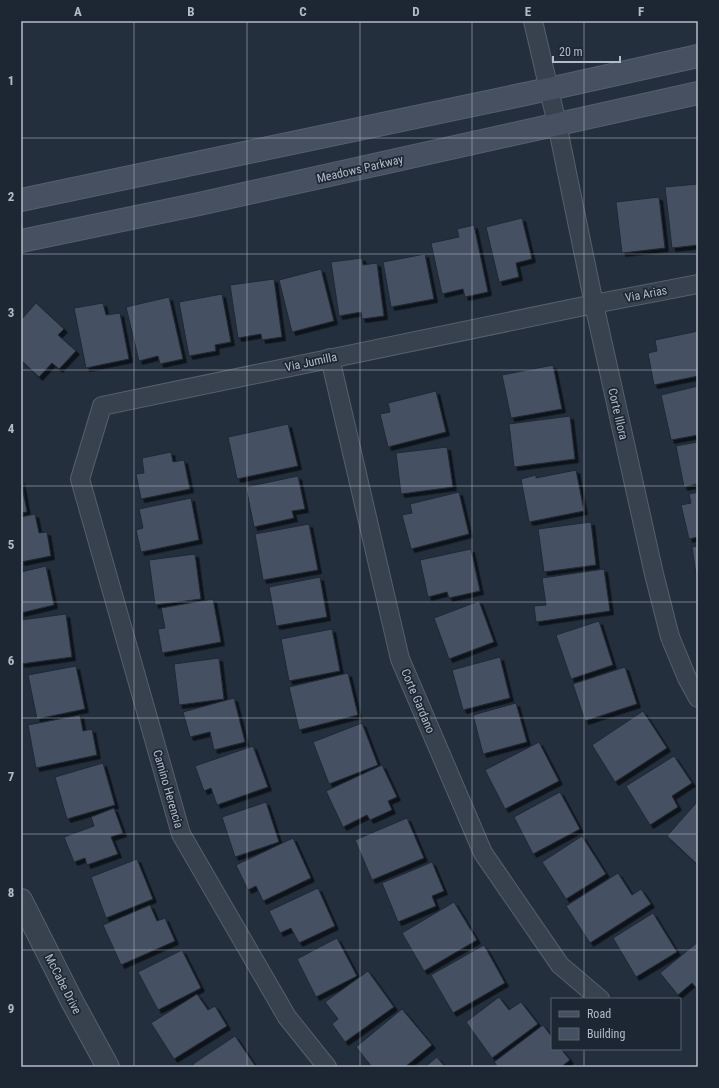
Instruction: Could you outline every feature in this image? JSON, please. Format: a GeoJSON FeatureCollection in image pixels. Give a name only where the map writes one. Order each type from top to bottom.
{"type":"FeatureCollection","features":[{"type":"Feature","properties":{"kind":"main road"},"geometry":{"type":"LineString","coordinates":[[21,200],[549,89],[698,56]]}},
{"type":"Feature","properties":{"kind":"main road","name":"Meadows Parkway"},"geometry":{"type":"LineString","coordinates":[[21,241],[199,204],[698,93]]}},
{"type":"Feature","properties":{"kind":"street","name":"Corte Illora"},"geometry":{"type":"LineString","coordinates":[[533,21],[557,124],[594,304],[652,567],[670,637],[687,678],[698,698]]}},
{"type":"Feature","properties":{"kind":"street","name":"Via Arias"},"geometry":{"type":"LineString","coordinates":[[594,304],[698,284]]}},
{"type":"Feature","properties":{"kind":"street","name":"Via Jumilla"},"geometry":{"type":"LineString","coordinates":[[80,478],[102,406],[594,304]]}},
{"type":"Feature","properties":{"kind":"street","name":"Corte Gardano"},"geometry":{"type":"LineString","coordinates":[[330,358],[400,659],[484,853],[560,965],[599,998]]}},
{"type":"Feature","properties":{"kind":"street","name":"Camino Herencia"},"geometry":{"type":"LineString","coordinates":[[80,478],[180,834],[287,1017],[327,1067]]}},
{"type":"Feature","properties":{"kind":"street","name":"McCabe Drive"},"geometry":{"type":"LineString","coordinates":[[21,900],[72,1003],[108,1067]]}},
{"type":"Feature","properties":{"kind":"building"},"geometry":{"type":"Polygon","coordinates":[[[698,184],[698,245],[672,248],[665,187],[698,184]]]}},
{"type":"Feature","properties":{"kind":"building"},"geometry":{"type":"Polygon","coordinates":[[[659,197],[665,248],[622,253],[616,202],[659,197]]]}},
{"type":"Feature","properties":{"kind":"building"},"geometry":{"type":"Polygon","coordinates":[[[522,218],[532,259],[516,263],[519,277],[499,282],[486,227],[522,218]]]}},
{"type":"Feature","properties":{"kind":"building"},"geometry":{"type":"Polygon","coordinates":[[[474,225],[488,292],[465,297],[463,289],[442,294],[431,243],[459,237],[457,229],[474,225]]]}},
{"type":"Feature","properties":{"kind":"building"},"geometry":{"type":"Polygon","coordinates":[[[425,254],[434,299],[391,307],[383,262],[425,254]]]}},
{"type":"Feature","properties":{"kind":"building"},"geometry":{"type":"Polygon","coordinates":[[[362,258],[363,265],[377,263],[384,316],[362,319],[361,312],[339,316],[331,262],[362,258]]]}},
{"type":"Feature","properties":{"kind":"building"},"geometry":{"type":"Polygon","coordinates":[[[321,269],[334,321],[292,332],[279,280],[321,269]]]}},
{"type":"Feature","properties":{"kind":"building"},"geometry":{"type":"Polygon","coordinates":[[[274,279],[282,337],[262,340],[261,334],[238,338],[230,285],[274,279]]]}},
{"type":"Feature","properties":{"kind":"building"},"geometry":{"type":"Polygon","coordinates":[[[222,294],[231,342],[215,345],[216,351],[189,356],[179,302],[222,294]]]}},
{"type":"Feature","properties":{"kind":"building"},"geometry":{"type":"Polygon","coordinates":[[[169,297],[183,359],[160,364],[158,356],[139,361],[126,307],[169,297]]]}},
{"type":"Feature","properties":{"kind":"building"},"geometry":{"type":"Polygon","coordinates":[[[36,303],[64,329],[58,335],[76,351],[59,369],[52,363],[39,377],[21,360],[21,320],[36,303]]]}},
{"type":"Feature","properties":{"kind":"building"},"geometry":{"type":"Polygon","coordinates":[[[103,303],[106,315],[120,313],[129,359],[86,368],[74,308],[103,303]]]}},
{"type":"Feature","properties":{"kind":"building"},"geometry":{"type":"Polygon","coordinates":[[[698,331],[698,376],[654,385],[648,353],[657,351],[655,340],[698,331]]]}},
{"type":"Feature","properties":{"kind":"building"},"geometry":{"type":"Polygon","coordinates":[[[553,365],[562,409],[511,418],[502,375],[553,365]]]}},
{"type":"Feature","properties":{"kind":"building"},"geometry":{"type":"Polygon","coordinates":[[[698,386],[698,435],[671,440],[661,395],[698,386]]]}},
{"type":"Feature","properties":{"kind":"building"},"geometry":{"type":"Polygon","coordinates":[[[436,391],[446,432],[388,447],[380,414],[390,412],[388,403],[436,391]]]}},
{"type":"Feature","properties":{"kind":"building"},"geometry":{"type":"Polygon","coordinates":[[[570,416],[575,459],[514,467],[509,424],[570,416]]]}},
{"type":"Feature","properties":{"kind":"building"},"geometry":{"type":"Polygon","coordinates":[[[288,424],[298,466],[237,479],[228,437],[288,424]]]}},
{"type":"Feature","properties":{"kind":"building"},"geometry":{"type":"Polygon","coordinates":[[[698,442],[698,484],[684,487],[676,446],[698,442]]]}},
{"type":"Feature","properties":{"kind":"building"},"geometry":{"type":"Polygon","coordinates":[[[447,447],[453,487],[401,494],[396,453],[447,447]]]}},
{"type":"Feature","properties":{"kind":"building"},"geometry":{"type":"Polygon","coordinates":[[[171,452],[173,462],[184,460],[190,489],[141,499],[136,474],[144,473],[142,458],[171,452]]]}},
{"type":"Feature","properties":{"kind":"building"},"geometry":{"type":"Polygon","coordinates":[[[576,470],[584,511],[529,522],[521,479],[536,475],[536,478],[576,470]]]}},
{"type":"Feature","properties":{"kind":"building"},"geometry":{"type":"Polygon","coordinates":[[[298,476],[305,509],[292,511],[294,518],[254,527],[246,487],[298,476]]]}},
{"type":"Feature","properties":{"kind":"building"},"geometry":{"type":"Polygon","coordinates":[[[21,480],[27,512],[21,513],[21,480]]]}},
{"type":"Feature","properties":{"kind":"building"},"geometry":{"type":"Polygon","coordinates":[[[459,492],[469,534],[411,549],[402,515],[412,513],[410,504],[459,492]]]}},
{"type":"Feature","properties":{"kind":"building"},"geometry":{"type":"Polygon","coordinates":[[[698,492],[698,537],[689,539],[681,505],[691,503],[689,494],[698,492]]]}},
{"type":"Feature","properties":{"kind":"building"},"geometry":{"type":"Polygon","coordinates":[[[191,498],[199,540],[141,552],[136,530],[143,528],[139,509],[191,498]]]}},
{"type":"Feature","properties":{"kind":"building"},"geometry":{"type":"Polygon","coordinates":[[[35,514],[39,533],[47,532],[51,556],[21,562],[21,517],[35,514]]]}},
{"type":"Feature","properties":{"kind":"building"},"geometry":{"type":"Polygon","coordinates":[[[591,522],[596,565],[544,572],[538,529],[591,522]]]}},
{"type":"Feature","properties":{"kind":"building"},"geometry":{"type":"Polygon","coordinates":[[[309,524],[318,570],[263,580],[255,534],[309,524]]]}},
{"type":"Feature","properties":{"kind":"building"},"geometry":{"type":"Polygon","coordinates":[[[698,546],[698,581],[697,581],[692,547],[698,546]]]}},
{"type":"Feature","properties":{"kind":"building"},"geometry":{"type":"Polygon","coordinates":[[[471,549],[480,591],[449,598],[447,592],[428,597],[420,560],[471,549]]]}},
{"type":"Feature","properties":{"kind":"building"},"geometry":{"type":"Polygon","coordinates":[[[195,554],[201,599],[155,605],[149,560],[195,554]]]}},
{"type":"Feature","properties":{"kind":"building"},"geometry":{"type":"Polygon","coordinates":[[[46,566],[54,605],[21,613],[21,572],[46,566]]]}},
{"type":"Feature","properties":{"kind":"building"},"geometry":{"type":"Polygon","coordinates":[[[604,569],[610,611],[536,622],[534,606],[546,605],[542,578],[604,569]]]}},
{"type":"Feature","properties":{"kind":"building"},"geometry":{"type":"Polygon","coordinates":[[[320,577],[327,617],[276,626],[269,587],[320,577]]]}},
{"type":"Feature","properties":{"kind":"building"},"geometry":{"type":"Polygon","coordinates":[[[213,599],[221,642],[162,653],[158,629],[165,628],[161,608],[213,599]]]}},
{"type":"Feature","properties":{"kind":"building"},"geometry":{"type":"Polygon","coordinates":[[[479,601],[494,642],[449,659],[434,618],[479,601]]]}},
{"type":"Feature","properties":{"kind":"building"},"geometry":{"type":"Polygon","coordinates":[[[66,614],[72,657],[21,664],[21,620],[66,614]]]}},
{"type":"Feature","properties":{"kind":"building"},"geometry":{"type":"Polygon","coordinates":[[[599,621],[613,665],[571,679],[556,635],[599,621]]]}},
{"type":"Feature","properties":{"kind":"building"},"geometry":{"type":"Polygon","coordinates":[[[332,629],[340,671],[289,681],[281,639],[332,629]]]}},
{"type":"Feature","properties":{"kind":"building"},"geometry":{"type":"Polygon","coordinates":[[[500,657],[510,698],[463,710],[452,670],[500,657]]]}},
{"type":"Feature","properties":{"kind":"building"},"geometry":{"type":"Polygon","coordinates":[[[219,658],[224,699],[179,705],[174,664],[219,658]]]}},
{"type":"Feature","properties":{"kind":"building"},"geometry":{"type":"Polygon","coordinates":[[[76,666],[85,709],[37,719],[28,675],[76,666]]]}},
{"type":"Feature","properties":{"kind":"building"},"geometry":{"type":"Polygon","coordinates":[[[625,667],[637,704],[585,721],[573,684],[625,667]]]}},
{"type":"Feature","properties":{"kind":"building"},"geometry":{"type":"Polygon","coordinates":[[[348,673],[358,715],[299,730],[289,687],[348,673]]]}},
{"type":"Feature","properties":{"kind":"building"},"geometry":{"type":"Polygon","coordinates":[[[234,698],[245,742],[214,750],[210,732],[190,737],[183,712],[234,698]]]}},
{"type":"Feature","properties":{"kind":"building"},"geometry":{"type":"Polygon","coordinates":[[[516,703],[527,742],[483,754],[473,715],[516,703]]]}},
{"type":"Feature","properties":{"kind":"building"},"geometry":{"type":"Polygon","coordinates":[[[643,711],[667,748],[615,782],[592,745],[643,711]]]}},
{"type":"Feature","properties":{"kind":"building"},"geometry":{"type":"Polygon","coordinates":[[[80,715],[83,731],[92,729],[97,755],[36,768],[28,725],[80,715]]]}},
{"type":"Feature","properties":{"kind":"building"},"geometry":{"type":"Polygon","coordinates":[[[362,723],[378,765],[329,784],[313,742],[362,723]]]}},
{"type":"Feature","properties":{"kind":"building"},"geometry":{"type":"Polygon","coordinates":[[[539,742],[559,781],[505,809],[485,770],[539,742]]]}},
{"type":"Feature","properties":{"kind":"building"},"geometry":{"type":"Polygon","coordinates":[[[253,746],[268,787],[217,805],[211,788],[204,791],[195,766],[253,746]]]}},
{"type":"Feature","properties":{"kind":"building"},"geometry":{"type":"Polygon","coordinates":[[[674,756],[692,783],[672,796],[678,807],[650,825],[626,786],[674,756]]]}},
{"type":"Feature","properties":{"kind":"building"},"geometry":{"type":"Polygon","coordinates":[[[103,763],[115,805],[67,819],[55,777],[103,763]]]}},
{"type":"Feature","properties":{"kind":"building"},"geometry":{"type":"Polygon","coordinates":[[[382,765],[397,797],[388,801],[392,810],[370,820],[367,815],[343,827],[326,791],[382,765]]]}},
{"type":"Feature","properties":{"kind":"building"},"geometry":{"type":"Polygon","coordinates":[[[560,792],[580,829],[533,854],[514,817],[560,792]]]}},
{"type":"Feature","properties":{"kind":"building"},"geometry":{"type":"Polygon","coordinates":[[[698,801],[698,865],[667,836],[698,801]]]}},
{"type":"Feature","properties":{"kind":"building"},"geometry":{"type":"Polygon","coordinates":[[[266,802],[279,842],[235,857],[222,817],[266,802]]]}},
{"type":"Feature","properties":{"kind":"building"},"geometry":{"type":"Polygon","coordinates":[[[114,808],[123,833],[111,837],[118,854],[87,865],[85,858],[74,862],[64,837],[94,826],[91,817],[114,808]]]}},
{"type":"Feature","properties":{"kind":"building"},"geometry":{"type":"Polygon","coordinates":[[[407,818],[424,858],[372,880],[355,840],[407,818]]]}},
{"type":"Feature","properties":{"kind":"building"},"geometry":{"type":"Polygon","coordinates":[[[582,836],[606,874],[566,899],[542,862],[582,836]]]}},
{"type":"Feature","properties":{"kind":"building"},"geometry":{"type":"Polygon","coordinates":[[[293,838],[311,878],[263,901],[256,886],[248,890],[236,865],[293,838]]]}},
{"type":"Feature","properties":{"kind":"building"},"geometry":{"type":"Polygon","coordinates":[[[137,859],[153,899],[106,918],[91,877],[137,859]]]}},
{"type":"Feature","properties":{"kind":"building"},"geometry":{"type":"Polygon","coordinates":[[[432,862],[444,891],[432,896],[436,906],[398,922],[382,883],[432,862]]]}},
{"type":"Feature","properties":{"kind":"building"},"geometry":{"type":"Polygon","coordinates":[[[618,873],[632,895],[641,889],[651,904],[590,943],[566,906],[618,873]]]}},
{"type":"Feature","properties":{"kind":"building"},"geometry":{"type":"Polygon","coordinates":[[[318,888],[335,926],[299,943],[291,928],[280,933],[269,911],[318,888]]]}},
{"type":"Feature","properties":{"kind":"building"},"geometry":{"type":"Polygon","coordinates":[[[454,902],[477,940],[424,971],[402,933],[454,902]]]}},
{"type":"Feature","properties":{"kind":"building"},"geometry":{"type":"Polygon","coordinates":[[[150,905],[157,921],[165,918],[175,941],[121,965],[103,925],[150,905]]]}},
{"type":"Feature","properties":{"kind":"building"},"geometry":{"type":"Polygon","coordinates":[[[653,913],[677,952],[636,977],[613,938],[653,913]]]}},
{"type":"Feature","properties":{"kind":"building"},"geometry":{"type":"Polygon","coordinates":[[[337,938],[357,976],[316,997],[297,959],[337,938]]]}},
{"type":"Feature","properties":{"kind":"building"},"geometry":{"type":"Polygon","coordinates":[[[698,942],[698,990],[692,983],[678,995],[660,973],[698,942]]]}},
{"type":"Feature","properties":{"kind":"building"},"geometry":{"type":"Polygon","coordinates":[[[484,945],[505,983],[453,1013],[431,975],[484,945]]]}},
{"type":"Feature","properties":{"kind":"building"},"geometry":{"type":"Polygon","coordinates":[[[182,950],[201,988],[158,1010],[138,972],[182,950]]]}},
{"type":"Feature","properties":{"kind":"building"},"geometry":{"type":"Polygon","coordinates":[[[368,971],[394,1007],[345,1042],[332,1024],[338,1019],[325,1002],[368,971]]]}},
{"type":"Feature","properties":{"kind":"building"},"geometry":{"type":"Polygon","coordinates":[[[197,994],[208,1010],[215,1006],[227,1026],[174,1059],[151,1023],[197,994]]]}},
{"type":"Feature","properties":{"kind":"building"},"geometry":{"type":"Polygon","coordinates":[[[499,997],[509,1010],[521,1002],[538,1024],[492,1058],[466,1022],[499,997]]]}},
{"type":"Feature","properties":{"kind":"building"},"geometry":{"type":"Polygon","coordinates":[[[402,1009],[432,1045],[405,1067],[372,1067],[356,1047],[402,1009]]]}},
{"type":"Feature","properties":{"kind":"building"},"geometry":{"type":"Polygon","coordinates":[[[543,1025],[551,1036],[551,1050],[562,1050],[570,1060],[561,1067],[498,1067],[494,1062],[543,1025]]]}},
{"type":"Feature","properties":{"kind":"building"},"geometry":{"type":"Polygon","coordinates":[[[235,1036],[256,1067],[195,1067],[193,1064],[235,1036]]]}},
{"type":"Feature","properties":{"kind":"building"},"geometry":{"type":"Polygon","coordinates":[[[437,1057],[445,1067],[425,1067],[437,1057]]]}}]}
